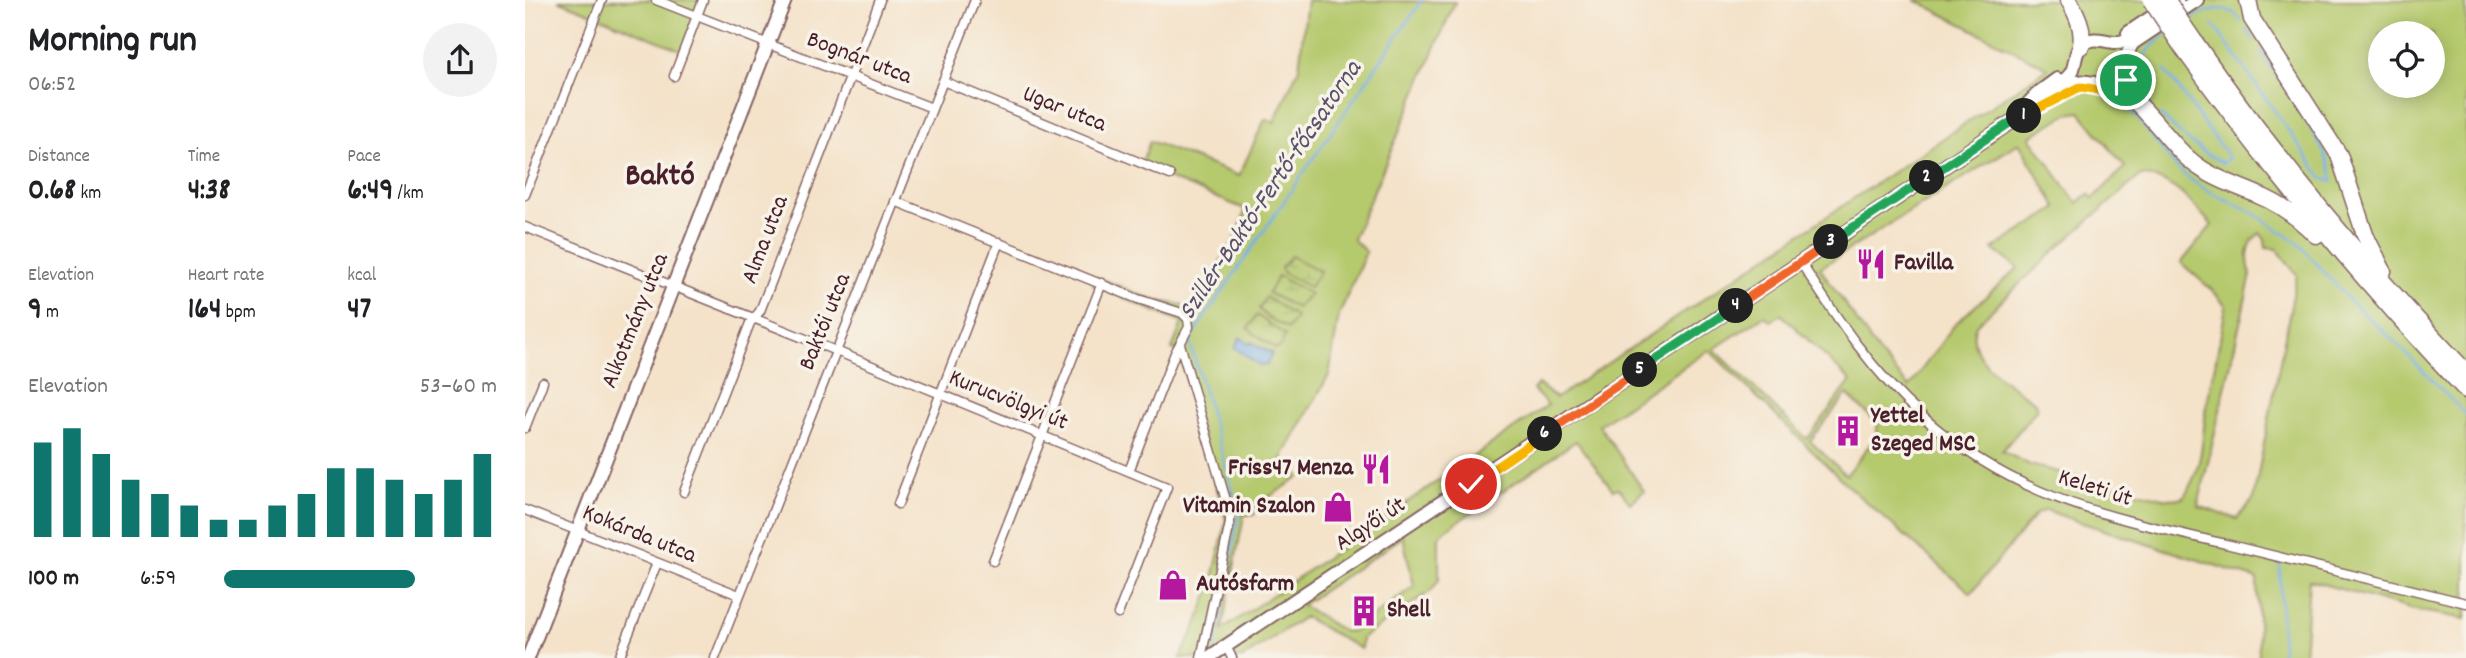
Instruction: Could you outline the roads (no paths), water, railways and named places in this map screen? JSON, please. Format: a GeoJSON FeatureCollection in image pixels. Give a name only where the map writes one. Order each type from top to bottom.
{"type":"FeatureCollection","features":[{"type":"Feature","properties":{"kind":"highway"},"geometry":{"type":"LineString","coordinates":[[2069,0],[2079,19],[2082,40]]}},
{"type":"Feature","properties":{"kind":"highway"},"geometry":{"type":"LineString","coordinates":[[2151,0],[2318,205],[2466,372]]}},
{"type":"Feature","properties":{"kind":"highway"},"geometry":{"type":"LineString","coordinates":[[2166,0],[2188,44],[2263,157],[2362,276],[2466,390]]}},
{"type":"Feature","properties":{"kind":"highway"},"geometry":{"type":"LineString","coordinates":[[2248,0],[2252,19],[2339,155],[2372,252],[2436,340]]}},
{"type":"Feature","properties":{"kind":"highway"},"geometry":{"type":"LineString","coordinates":[[2116,89],[2134,99],[2181,153],[2199,167],[2214,177],[2278,204],[2362,276]]}},
{"type":"Feature","properties":{"kind":"main road","name":"Alkotmány utca"},"geometry":{"type":"LineString","coordinates":[[528,658],[786,0]]}},
{"type":"Feature","properties":{"kind":"main road"},"geometry":{"type":"LineString","coordinates":[[2011,122],[2038,93],[2068,71],[2072,47],[2092,32],[2118,35],[2128,33],[2177,0]]}},
{"type":"Feature","properties":{"kind":"main road"},"geometry":{"type":"LineString","coordinates":[[2082,40],[2099,38],[2123,41],[2185,0]]}},
{"type":"Feature","properties":{"kind":"main road"},"geometry":{"type":"LineString","coordinates":[[2011,122],[2083,84],[2105,86],[2118,79],[2124,68],[2126,53],[2133,44],[2197,0]]}},
{"type":"Feature","properties":{"kind":"main road"},"geometry":{"type":"LineString","coordinates":[[2068,71],[2096,92],[2116,89],[2131,71],[2138,46],[2206,0]]}},
{"type":"Feature","properties":{"kind":"main road","name":"Algyői út"},"geometry":{"type":"LineString","coordinates":[[1207,658],[2011,122]]}},
{"type":"Feature","properties":{"kind":"street"},"geometry":{"type":"LineString","coordinates":[[525,195],[602,0]]}},
{"type":"Feature","properties":{"kind":"street","name":"Bognár utca"},"geometry":{"type":"LineString","coordinates":[[656,0],[932,108]]}},
{"type":"Feature","properties":{"kind":"street"},"geometry":{"type":"LineString","coordinates":[[674,76],[703,0]]}},
{"type":"Feature","properties":{"kind":"street","name":"Alma utca"},"geometry":{"type":"LineString","coordinates":[[684,492],[754,319],[760,311],[880,0]]}},
{"type":"Feature","properties":{"kind":"street","name":"Baktói utca"},"geometry":{"type":"LineString","coordinates":[[715,658],[975,0]]}},
{"type":"Feature","properties":{"kind":"street","name":"Ugar utca"},"geometry":{"type":"LineString","coordinates":[[943,81],[1170,174]]}},
{"type":"Feature","properties":{"kind":"street"},"geometry":{"type":"LineString","coordinates":[[895,201],[1182,313],[1188,319],[1189,327],[1129,471]]}},
{"type":"Feature","properties":{"kind":"street","name":"Kurucvölgyi út"},"geometry":{"type":"LineString","coordinates":[[525,228],[1167,486],[1118,614]]}},
{"type":"Feature","properties":{"kind":"street"},"geometry":{"type":"LineString","coordinates":[[898,504],[999,242]]}},
{"type":"Feature","properties":{"kind":"street","name":"Keleti út"},"geometry":{"type":"LineString","coordinates":[[1801,263],[1843,326],[1905,400],[1957,444],[2014,480],[2073,505],[2112,517],[2466,603]]}},
{"type":"Feature","properties":{"kind":"street"},"geometry":{"type":"LineString","coordinates":[[993,561],[1102,284]]}},
{"type":"Feature","properties":{"kind":"street"},"geometry":{"type":"LineString","coordinates":[[1180,345],[1230,514],[1201,658]]}},
{"type":"Feature","properties":{"kind":"street"},"geometry":{"type":"LineString","coordinates":[[525,428],[543,382]]}},
{"type":"Feature","properties":{"kind":"street","name":"Kokárda utca"},"geometry":{"type":"LineString","coordinates":[[525,510],[739,595]]}},
{"type":"Feature","properties":{"kind":"street"},"geometry":{"type":"LineString","coordinates":[[619,658],[657,563]]}},
{"type":"Feature","properties":{"kind":"street"},"geometry":{"type":"LineString","coordinates":[[1225,647],[1232,658]]}},
{"type":"Feature","properties":{"kind":"water"},"geometry":{"type":"Polygon","coordinates":[[[1240,337],[1249,344],[1251,342],[1272,353],[1267,365],[1260,366],[1235,348],[1240,337]]]}},
{"type":"Feature","properties":{"kind":"waterway","name":"Szillér-Baktó-Fertő-főcsatorna"},"geometry":{"type":"LineString","coordinates":[[1215,648],[1239,513],[1190,342],[1422,0]]}},
{"type":"Feature","properties":{"kind":"waterway"},"geometry":{"type":"LineString","coordinates":[[2186,22],[2207,11],[2222,9],[2236,15],[2241,21]]}},
{"type":"Feature","properties":{"kind":"waterway"},"geometry":{"type":"LineString","coordinates":[[2213,24],[2322,178],[2332,182],[2331,171],[2315,136],[2260,50]]}},
{"type":"Feature","properties":{"kind":"waterway"},"geometry":{"type":"LineString","coordinates":[[2247,30],[2253,40]]}},
{"type":"Feature","properties":{"kind":"waterway"},"geometry":{"type":"LineString","coordinates":[[2139,89],[2145,58],[2152,47],[2166,35]]}},
{"type":"Feature","properties":{"kind":"waterway"},"geometry":{"type":"LineString","coordinates":[[2161,115],[2205,153],[2223,163],[2229,158],[2165,70]]}},
{"type":"Feature","properties":{"kind":"waterway"},"geometry":{"type":"LineString","coordinates":[[2145,98],[2151,105]]}},
{"type":"Feature","properties":{"kind":"waterway"},"geometry":{"type":"LineString","coordinates":[[2130,109],[2175,166],[2191,180],[2252,212],[2298,243],[2351,302],[2393,340],[2466,415]]}},
{"type":"Feature","properties":{"kind":"waterway"},"geometry":{"type":"LineString","coordinates":[[2280,566],[2282,658]]}},
{"type":"Feature","properties":{"kind":"place","name":"Favilla"},"geometry":{"type":"Point","coordinates":[1871,264]}},
{"type":"Feature","properties":{"kind":"place","name":"Yettel Szeged MSC"},"geometry":{"type":"Point","coordinates":[1848,431]}},
{"type":"Feature","properties":{"kind":"place","name":"Friss47 Menza"},"geometry":{"type":"Point","coordinates":[1376,469]}},
{"type":"Feature","properties":{"kind":"place","name":"Vitamin Szalon"},"geometry":{"type":"Point","coordinates":[1338,507]}},
{"type":"Feature","properties":{"kind":"place","name":"Autósfarm"},"geometry":{"type":"Point","coordinates":[1173,585]}},
{"type":"Feature","properties":{"kind":"place","name":"Shell"},"geometry":{"type":"Point","coordinates":[1364,611]}},
{"type":"Feature","properties":{"kind":"district","name":"Baktó"},"geometry":{"type":"Point","coordinates":[660,178]}}]}
